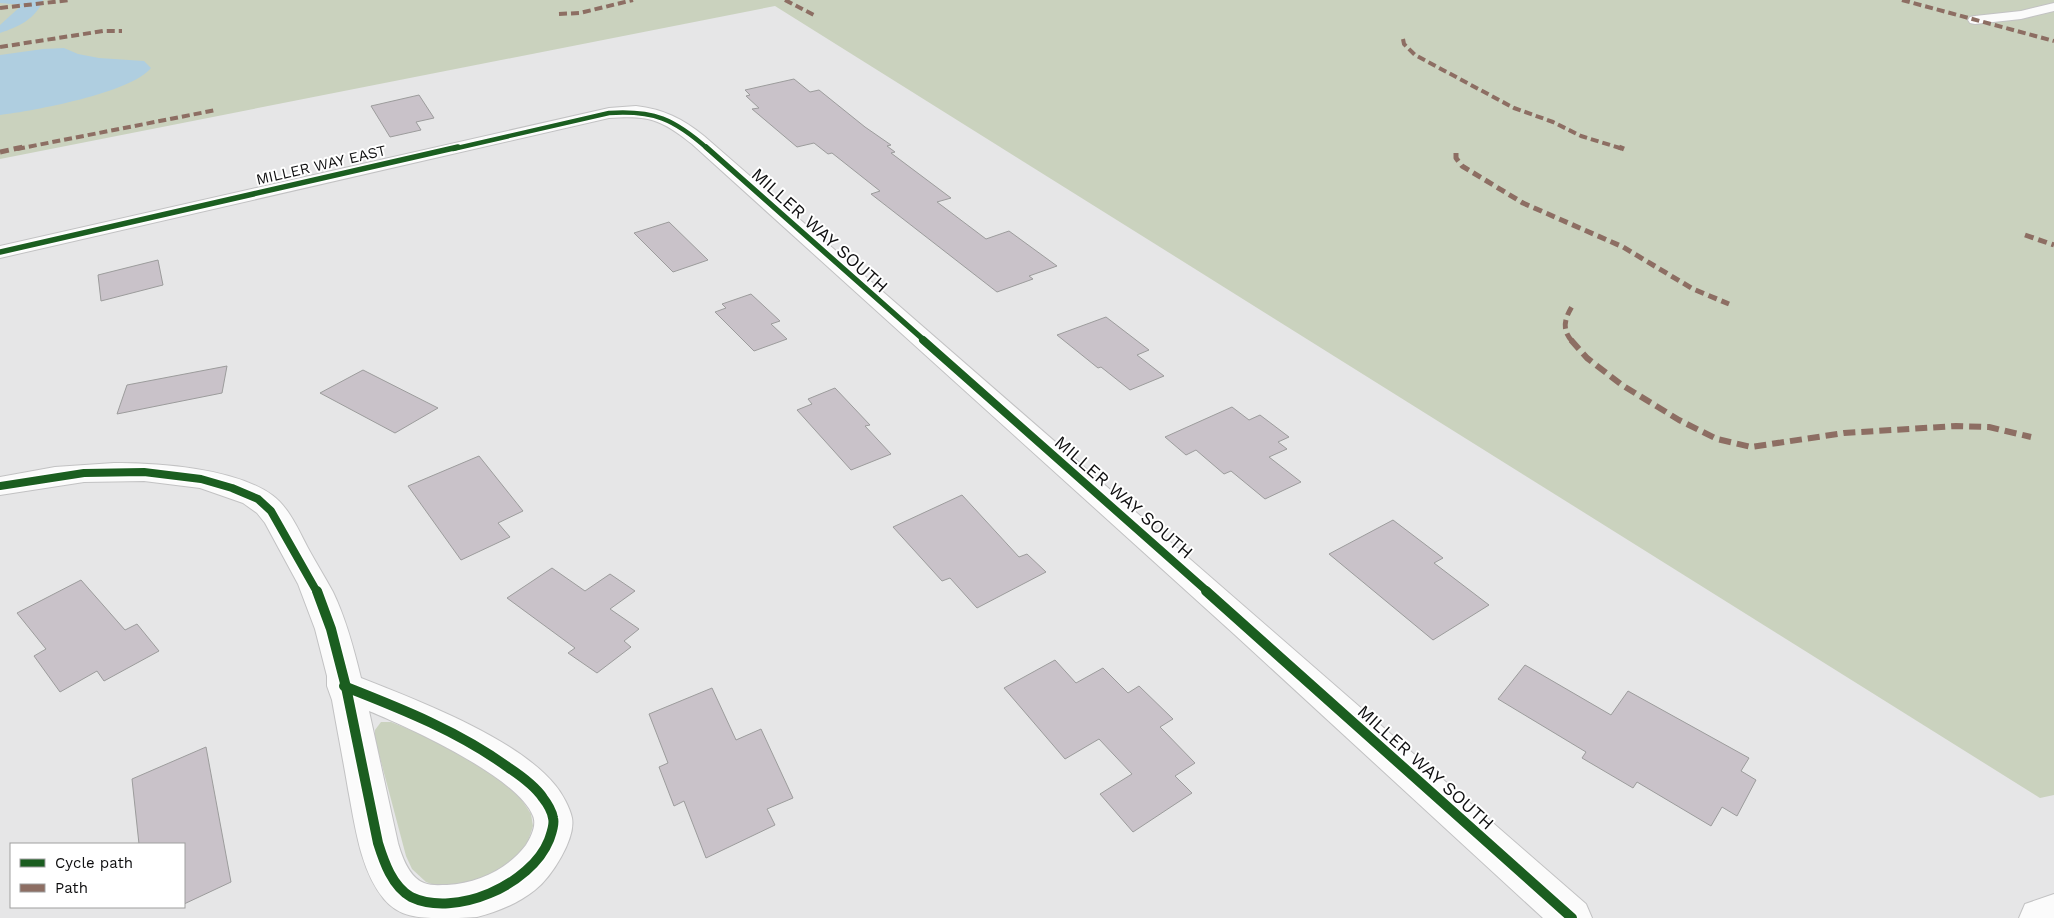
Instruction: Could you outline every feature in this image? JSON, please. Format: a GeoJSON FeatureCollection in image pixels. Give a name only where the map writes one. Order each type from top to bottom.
{"type":"FeatureCollection","features":[{"type":"Feature","properties":{"kind":"street"},"geometry":{"type":"LineString","coordinates":[[1975,20],[2021,15],[2054,7]]}},
{"type":"Feature","properties":{"kind":"street","name":"MILLER WAY EAST"},"geometry":{"type":"LineString","coordinates":[[0,252],[599,116],[655,109]]}},
{"type":"Feature","properties":{"kind":"street","name":"MILLER WAY SOUTH"},"geometry":{"type":"LineString","coordinates":[[655,109],[698,140],[898,320],[1193,578],[1572,918]]}},
{"type":"Feature","properties":{"kind":"street"},"geometry":{"type":"LineString","coordinates":[[0,486],[63,476],[140,471],[175,473],[244,492],[266,506],[284,531],[322,603],[344,686],[382,856],[399,888],[423,904],[459,904],[491,895],[518,880],[537,862],[549,842],[554,818],[542,794],[527,779],[506,764],[406,710],[344,686]]}},
{"type":"Feature","properties":{"kind":"street"},"geometry":{"type":"LineString","coordinates":[[2039,918],[2054,913]]}},
{"type":"Feature","properties":{"kind":"green space"},"geometry":{"type":"Polygon","coordinates":[[[0,0],[2054,0],[2054,795],[2040,798],[775,6],[0,159],[0,0]]]}},
{"type":"Feature","properties":{"kind":"green space"},"geometry":{"type":"Polygon","coordinates":[[[381,722],[391,722],[425,736],[480,765],[518,794],[531,814],[533,826],[528,841],[519,855],[490,878],[443,888],[426,882],[412,869],[406,856],[375,739],[375,730],[381,722]]]}},
{"type":"Feature","properties":{"kind":"water"},"geometry":{"type":"Polygon","coordinates":[[[0,0],[43,0],[36,12],[26,21],[0,33],[0,25],[22,5],[0,3],[0,0]]]}},
{"type":"Feature","properties":{"kind":"water"},"geometry":{"type":"Polygon","coordinates":[[[64,48],[78,54],[99,58],[144,61],[151,68],[140,77],[103,93],[57,105],[0,115],[0,55],[64,48]]]}},
{"type":"Feature","properties":{"kind":"building"},"geometry":{"type":"Polygon","coordinates":[[[794,79],[810,92],[819,90],[891,145],[887,146],[895,152],[891,153],[951,198],[937,202],[986,239],[1009,231],[1057,266],[1029,276],[1033,279],[997,292],[871,194],[880,191],[832,153],[828,154],[814,143],[797,147],[752,109],[759,108],[746,96],[750,95],[745,90],[794,79]]]}},
{"type":"Feature","properties":{"kind":"building"},"geometry":{"type":"Polygon","coordinates":[[[419,95],[434,118],[416,122],[421,130],[390,137],[371,106],[419,95]]]}},
{"type":"Feature","properties":{"kind":"building"},"geometry":{"type":"Polygon","coordinates":[[[669,222],[708,260],[673,272],[634,233],[669,222]]]}},
{"type":"Feature","properties":{"kind":"building"},"geometry":{"type":"Polygon","coordinates":[[[158,260],[163,285],[101,301],[98,275],[158,260]]]}},
{"type":"Feature","properties":{"kind":"building"},"geometry":{"type":"Polygon","coordinates":[[[751,294],[780,321],[771,324],[787,339],[754,351],[715,312],[726,308],[722,304],[751,294]]]}},
{"type":"Feature","properties":{"kind":"building"},"geometry":{"type":"Polygon","coordinates":[[[1106,317],[1149,350],[1137,355],[1164,376],[1130,390],[1101,367],[1098,368],[1057,335],[1106,317]]]}},
{"type":"Feature","properties":{"kind":"building"},"geometry":{"type":"Polygon","coordinates":[[[227,366],[222,393],[117,414],[127,385],[227,366]]]}},
{"type":"Feature","properties":{"kind":"building"},"geometry":{"type":"Polygon","coordinates":[[[363,370],[438,408],[395,433],[320,393],[363,370]]]}},
{"type":"Feature","properties":{"kind":"building"},"geometry":{"type":"Polygon","coordinates":[[[835,388],[870,425],[865,426],[891,454],[851,470],[797,410],[812,404],[808,399],[835,388]]]}},
{"type":"Feature","properties":{"kind":"building"},"geometry":{"type":"Polygon","coordinates":[[[1232,407],[1249,420],[1260,415],[1289,437],[1278,442],[1287,449],[1269,457],[1301,482],[1265,499],[1231,471],[1224,474],[1196,450],[1186,455],[1165,437],[1232,407]]]}},
{"type":"Feature","properties":{"kind":"building"},"geometry":{"type":"Polygon","coordinates":[[[479,456],[523,511],[498,523],[510,537],[461,560],[408,486],[479,456]]]}},
{"type":"Feature","properties":{"kind":"building"},"geometry":{"type":"Polygon","coordinates":[[[962,495],[1019,557],[1027,554],[1046,572],[977,608],[950,578],[942,581],[893,527],[962,495]]]}},
{"type":"Feature","properties":{"kind":"building"},"geometry":{"type":"Polygon","coordinates":[[[1393,520],[1443,558],[1434,563],[1489,605],[1433,640],[1329,554],[1393,520]]]}},
{"type":"Feature","properties":{"kind":"building"},"geometry":{"type":"Polygon","coordinates":[[[552,568],[585,591],[610,574],[635,591],[610,609],[639,629],[624,641],[631,647],[597,673],[568,653],[575,648],[507,598],[552,568]]]}},
{"type":"Feature","properties":{"kind":"building"},"geometry":{"type":"Polygon","coordinates":[[[81,580],[125,630],[137,624],[159,651],[104,681],[97,671],[60,692],[34,656],[46,649],[17,613],[81,580]]]}},
{"type":"Feature","properties":{"kind":"building"},"geometry":{"type":"Polygon","coordinates":[[[1055,660],[1076,683],[1103,668],[1128,693],[1139,686],[1173,719],[1160,727],[1195,763],[1175,776],[1192,793],[1133,832],[1100,794],[1132,774],[1099,739],[1065,759],[1004,688],[1055,660]]]}},
{"type":"Feature","properties":{"kind":"building"},"geometry":{"type":"Polygon","coordinates":[[[1525,665],[1611,715],[1628,691],[1749,758],[1741,771],[1756,780],[1737,816],[1722,807],[1711,826],[1637,782],[1633,788],[1582,758],[1586,752],[1498,699],[1525,665]]]}},
{"type":"Feature","properties":{"kind":"building"},"geometry":{"type":"Polygon","coordinates":[[[712,688],[736,740],[761,729],[793,798],[767,809],[775,825],[706,858],[684,801],[674,806],[659,767],[668,763],[649,714],[712,688]]]}},
{"type":"Feature","properties":{"kind":"building"},"geometry":{"type":"Polygon","coordinates":[[[206,747],[231,882],[185,904],[185,843],[139,843],[132,779],[206,747]]]}},
{"type":"Feature","properties":{"kind":"marked path"},"geometry":{"type":"LineString","coordinates":[[0,8],[71,0]]}},
{"type":"Feature","properties":{"kind":"marked path"},"geometry":{"type":"LineString","coordinates":[[559,14],[580,13],[633,0]]}},
{"type":"Feature","properties":{"kind":"marked path"},"geometry":{"type":"LineString","coordinates":[[785,0],[814,15]]}},
{"type":"Feature","properties":{"kind":"marked path"},"geometry":{"type":"LineString","coordinates":[[1902,0],[2054,41]]}},
{"type":"Feature","properties":{"kind":"marked path"},"geometry":{"type":"LineString","coordinates":[[0,47],[103,31],[122,31]]}},
{"type":"Feature","properties":{"kind":"marked path"},"geometry":{"type":"LineString","coordinates":[[1403,39],[1404,44],[1415,55],[1514,108],[1553,122],[1581,136],[1624,149]]}},
{"type":"Feature","properties":{"kind":"marked path"},"geometry":{"type":"LineString","coordinates":[[0,152],[216,110]]}},
{"type":"Feature","properties":{"kind":"marked path"},"geometry":{"type":"LineString","coordinates":[[1456,153],[1456,158],[1462,166],[1523,203],[1623,247],[1693,289],[1729,304]]}},
{"type":"Feature","properties":{"kind":"marked path"},"geometry":{"type":"LineString","coordinates":[[2025,235],[2054,245]]}},
{"type":"Feature","properties":{"kind":"marked path"},"geometry":{"type":"LineString","coordinates":[[1574,303],[1565,318],[1568,337],[1587,358],[1622,385],[1679,420],[1717,439],[1751,447],[1844,433],[1956,426],[1989,427],[2031,437]]}},
{"type":"Feature","properties":{"kind":"cycle path"},"geometry":{"type":"LineString","coordinates":[[0,252],[609,113],[647,113],[667,119],[698,140],[1572,918]]}},
{"type":"Feature","properties":{"kind":"cycle path"},"geometry":{"type":"LineString","coordinates":[[0,486],[84,473],[144,472],[173,474],[201,479],[237,489],[263,502],[282,527],[323,606],[331,629],[337,652],[343,676],[349,700],[378,843],[386,866],[399,887],[410,896],[424,902],[439,904],[455,903],[471,900],[502,889],[527,872],[545,849],[552,829],[553,817],[543,797],[522,777],[495,757],[428,722],[396,707],[367,695],[344,686]]}}]}
